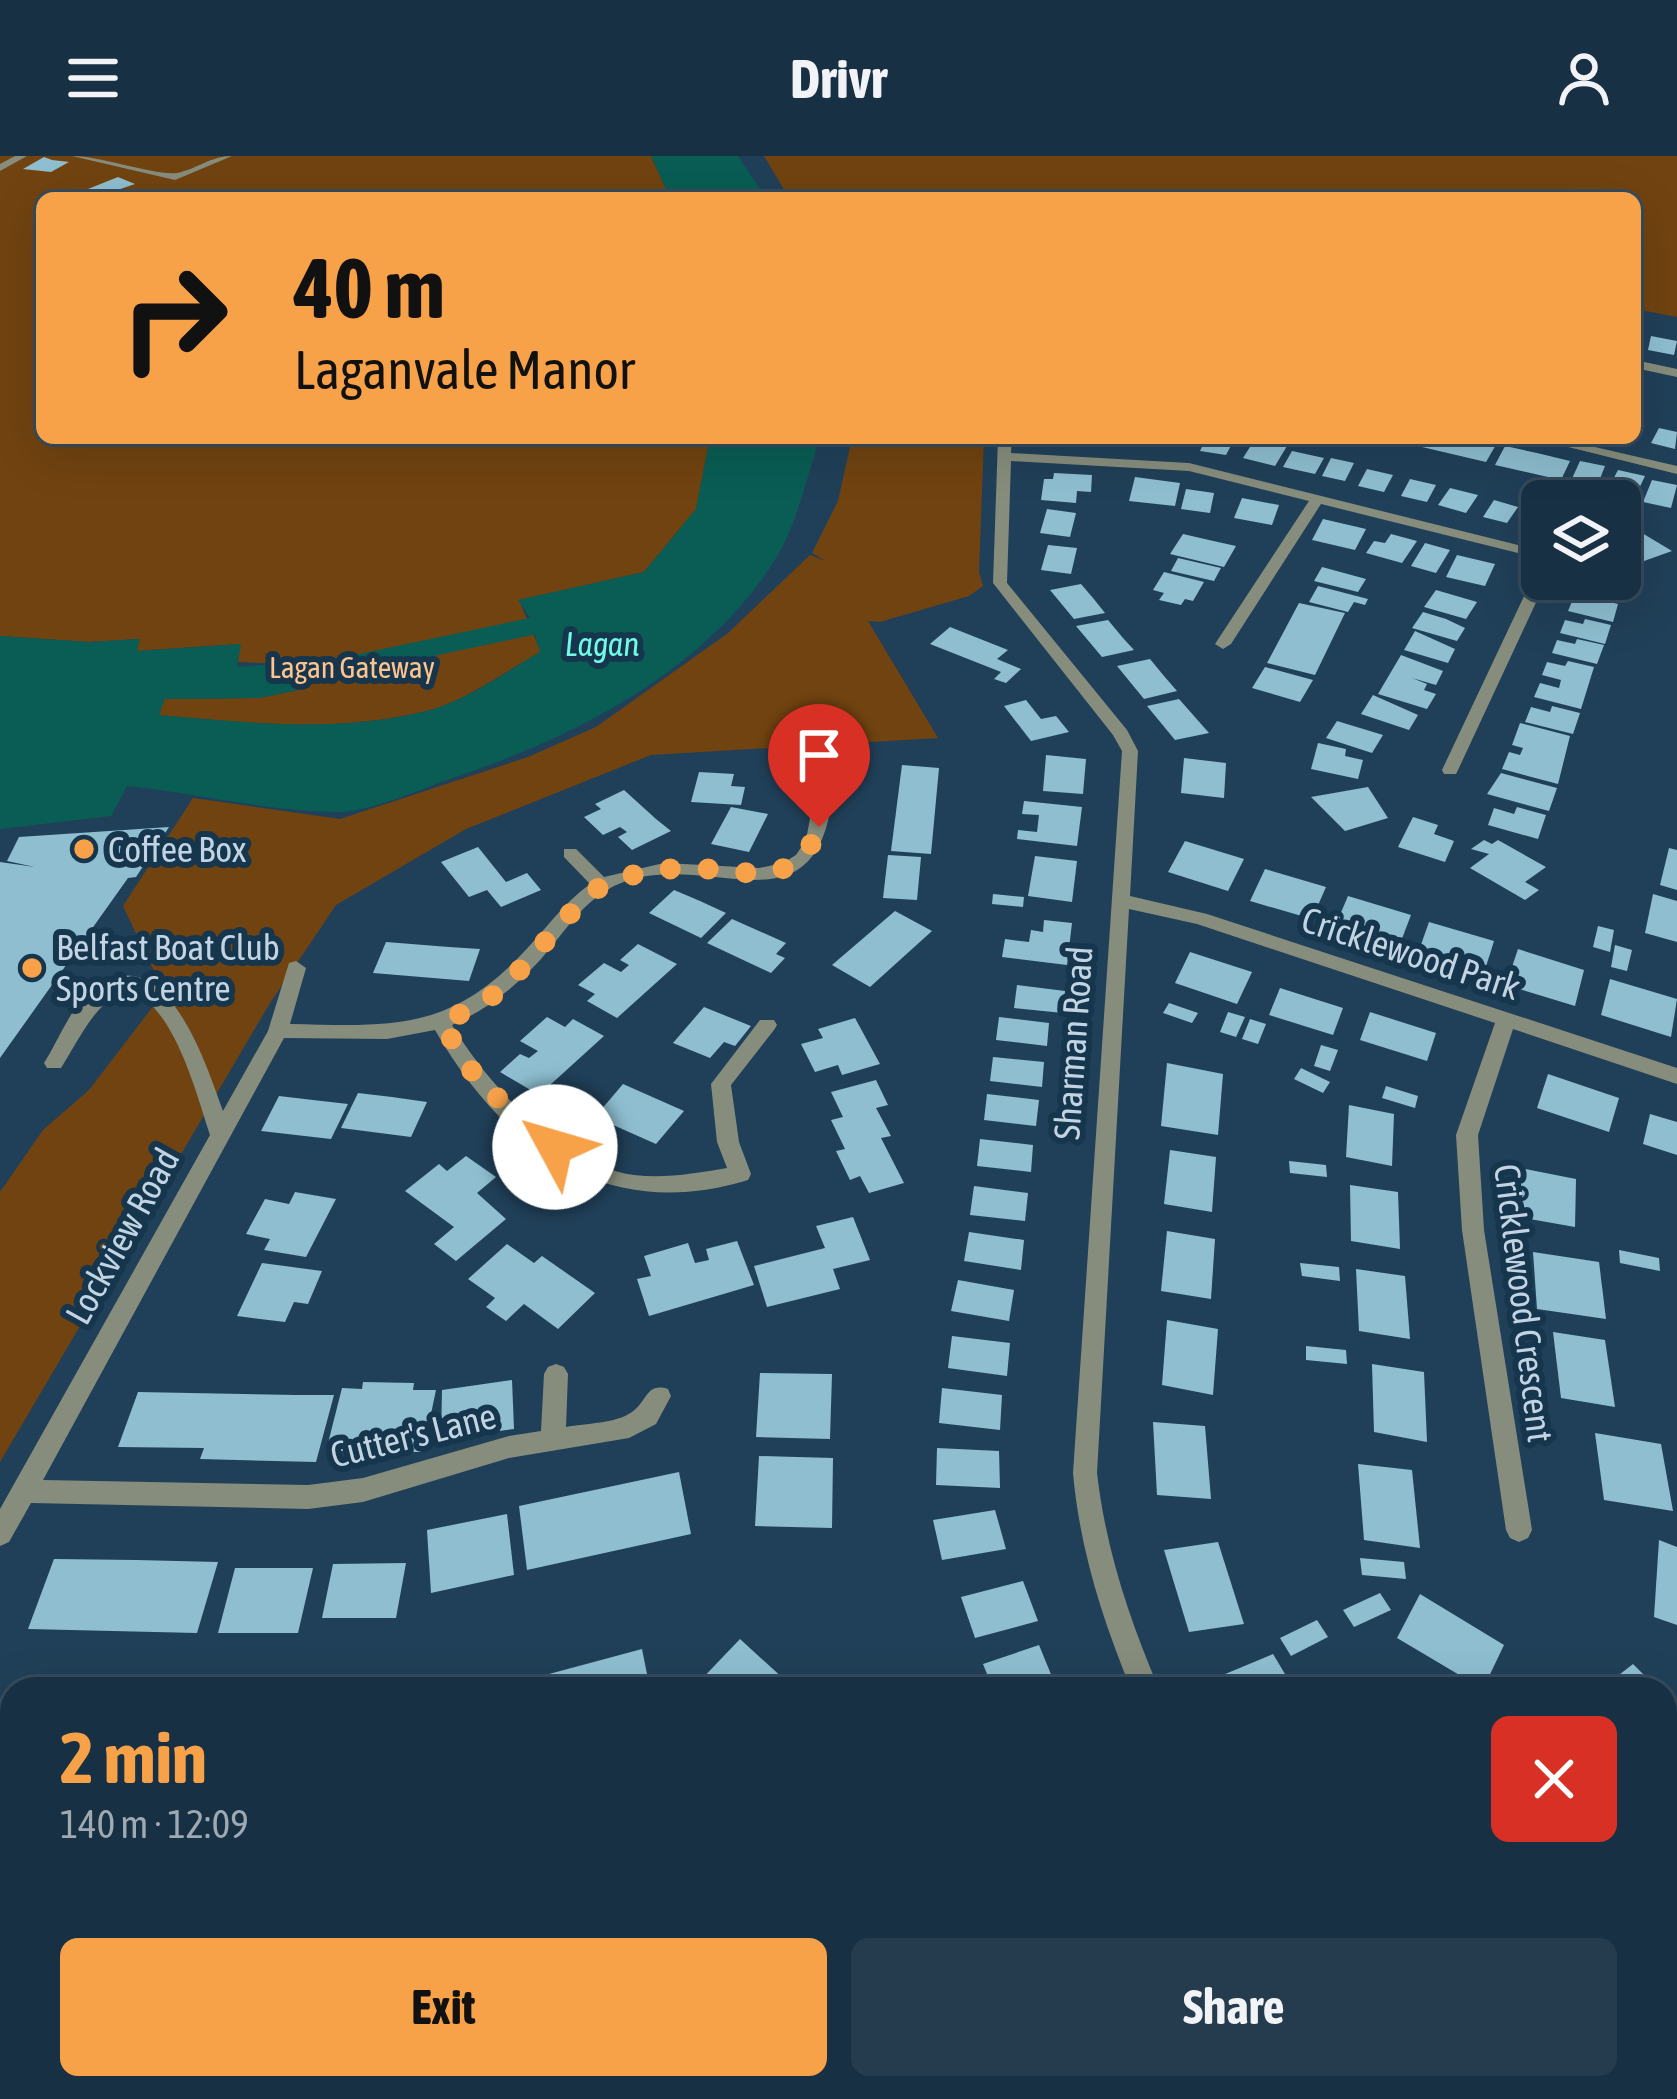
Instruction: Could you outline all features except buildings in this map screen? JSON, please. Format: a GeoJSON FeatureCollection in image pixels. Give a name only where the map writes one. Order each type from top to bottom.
{"type":"FeatureCollection","features":[{"type":"Feature","properties":{"kind":"street"},"geometry":{"type":"LineString","coordinates":[[0,168],[22,156]]}},
{"type":"Feature","properties":{"kind":"street"},"geometry":{"type":"LineString","coordinates":[[77,156],[175,177],[227,156]]}},
{"type":"Feature","properties":{"kind":"street"},"geometry":{"type":"LineString","coordinates":[[1641,365],[1677,373]]}},
{"type":"Feature","properties":{"kind":"street"},"geometry":{"type":"LineString","coordinates":[[1565,444],[1677,470]]}},
{"type":"Feature","properties":{"kind":"street"},"geometry":{"type":"LineString","coordinates":[[1005,448],[1190,467],[1521,550]]}},
{"type":"Feature","properties":{"kind":"street","name":"Sharman Road"},"geometry":{"type":"LineString","coordinates":[[1005,448],[1000,583],[1130,751],[1085,1473],[1091,1543],[1114,1617],[1140,1677]]}},
{"type":"Feature","properties":{"kind":"street"},"geometry":{"type":"LineString","coordinates":[[1223,644],[1318,498]]}},
{"type":"Feature","properties":{"kind":"street"},"geometry":{"type":"LineString","coordinates":[[1450,770],[1529,600]]}},
{"type":"Feature","properties":{"kind":"street"},"geometry":{"type":"LineString","coordinates":[[278,1031],[386,1031],[442,1024],[501,991],[587,895],[601,886],[661,870],[749,875],[786,868],[812,847],[824,792]]}},
{"type":"Feature","properties":{"kind":"street"},"geometry":{"type":"LineString","coordinates":[[570,853],[601,886]]}},
{"type":"Feature","properties":{"kind":"street","name":"Cricklewood Park"},"geometry":{"type":"LineString","coordinates":[[1123,901],[1199,919],[1677,1076]]}},
{"type":"Feature","properties":{"kind":"street","name":"Lockview Road"},"geometry":{"type":"LineString","coordinates":[[0,1534],[278,1031],[296,968]]}},
{"type":"Feature","properties":{"kind":"street"},"geometry":{"type":"LineString","coordinates":[[54,1063],[99,995],[128,983],[147,988],[162,998],[193,1059],[220,1134]]}},
{"type":"Feature","properties":{"kind":"street","name":"Cricklewood Crescent"},"geometry":{"type":"LineString","coordinates":[[1506,1019],[1468,1135],[1473,1230],[1519,1530]]}},
{"type":"Feature","properties":{"kind":"street"},"geometry":{"type":"LineString","coordinates":[[442,1024],[479,1082],[555,1147],[585,1168],[622,1182],[662,1185],[740,1174],[728,1142],[721,1084],[767,1025]]}},
{"type":"Feature","properties":{"kind":"street"},"geometry":{"type":"LineString","coordinates":[[553,1440],[556,1374]]}},
{"type":"Feature","properties":{"kind":"street","name":"Cutter's Lane"},"geometry":{"type":"LineString","coordinates":[[24,1491],[308,1497],[363,1490],[509,1447],[629,1427],[647,1416],[659,1396]]}},
{"type":"Feature","properties":{"kind":"green space","name":"Lagan Gateway"},"geometry":{"type":"Polygon","coordinates":[[[0,156],[651,156],[667,192],[36,192],[36,444],[709,444],[696,509],[644,572],[519,600],[541,652],[434,709],[331,724],[158,715],[164,699],[259,698],[298,690],[281,664],[238,662],[240,644],[136,651],[139,639],[89,642],[0,636],[0,156]]]}},
{"type":"Feature","properties":{"kind":"green space"},"geometry":{"type":"Polygon","coordinates":[[[764,156],[1677,156],[1677,317],[1641,310],[1641,192],[785,192],[764,156]]]}},
{"type":"Feature","properties":{"kind":"green space"},"geometry":{"type":"Polygon","coordinates":[[[851,444],[984,444],[979,572],[983,586],[969,596],[880,622],[868,621],[938,738],[651,755],[466,829],[336,905],[270,1003],[0,1462],[0,1192],[43,1130],[89,1090],[164,992],[123,906],[193,798],[340,819],[528,757],[596,727],[727,634],[810,555],[826,561],[812,553],[838,501],[851,444]]]}},
{"type":"Feature","properties":{"kind":"water"},"geometry":{"type":"Polygon","coordinates":[[[651,156],[738,156],[762,192],[667,192],[651,156]]]}},
{"type":"Feature","properties":{"kind":"water","name":"Lagan"},"geometry":{"type":"Polygon","coordinates":[[[709,444],[818,444],[783,545],[748,598],[677,665],[636,694],[548,741],[397,798],[349,811],[284,808],[127,786],[111,816],[0,829],[0,636],[89,642],[140,639],[137,651],[241,644],[237,667],[281,664],[299,690],[259,698],[165,699],[159,715],[332,724],[400,717],[448,704],[540,652],[530,618],[518,600],[644,572],[696,509],[709,444]]]}},
{"type":"Feature","properties":{"kind":"waterway"},"geometry":{"type":"LineString","coordinates":[[236,681],[316,672],[587,615]]}},
{"type":"Feature","properties":{"kind":"place","name":"Coffee Box"},"geometry":{"type":"Point","coordinates":[84,849]}},
{"type":"Feature","properties":{"kind":"place","name":"Belfast Boat Club Sports Centre"},"geometry":{"type":"Point","coordinates":[32,968]}},
{"type":"Feature","properties":{"kind":"route"},"geometry":{"type":"LineString","coordinates":[[555,1147],[479,1082],[442,1024],[501,991],[587,895],[601,886],[661,870],[767,874],[800,860],[812,847],[819,827]]}}]}
